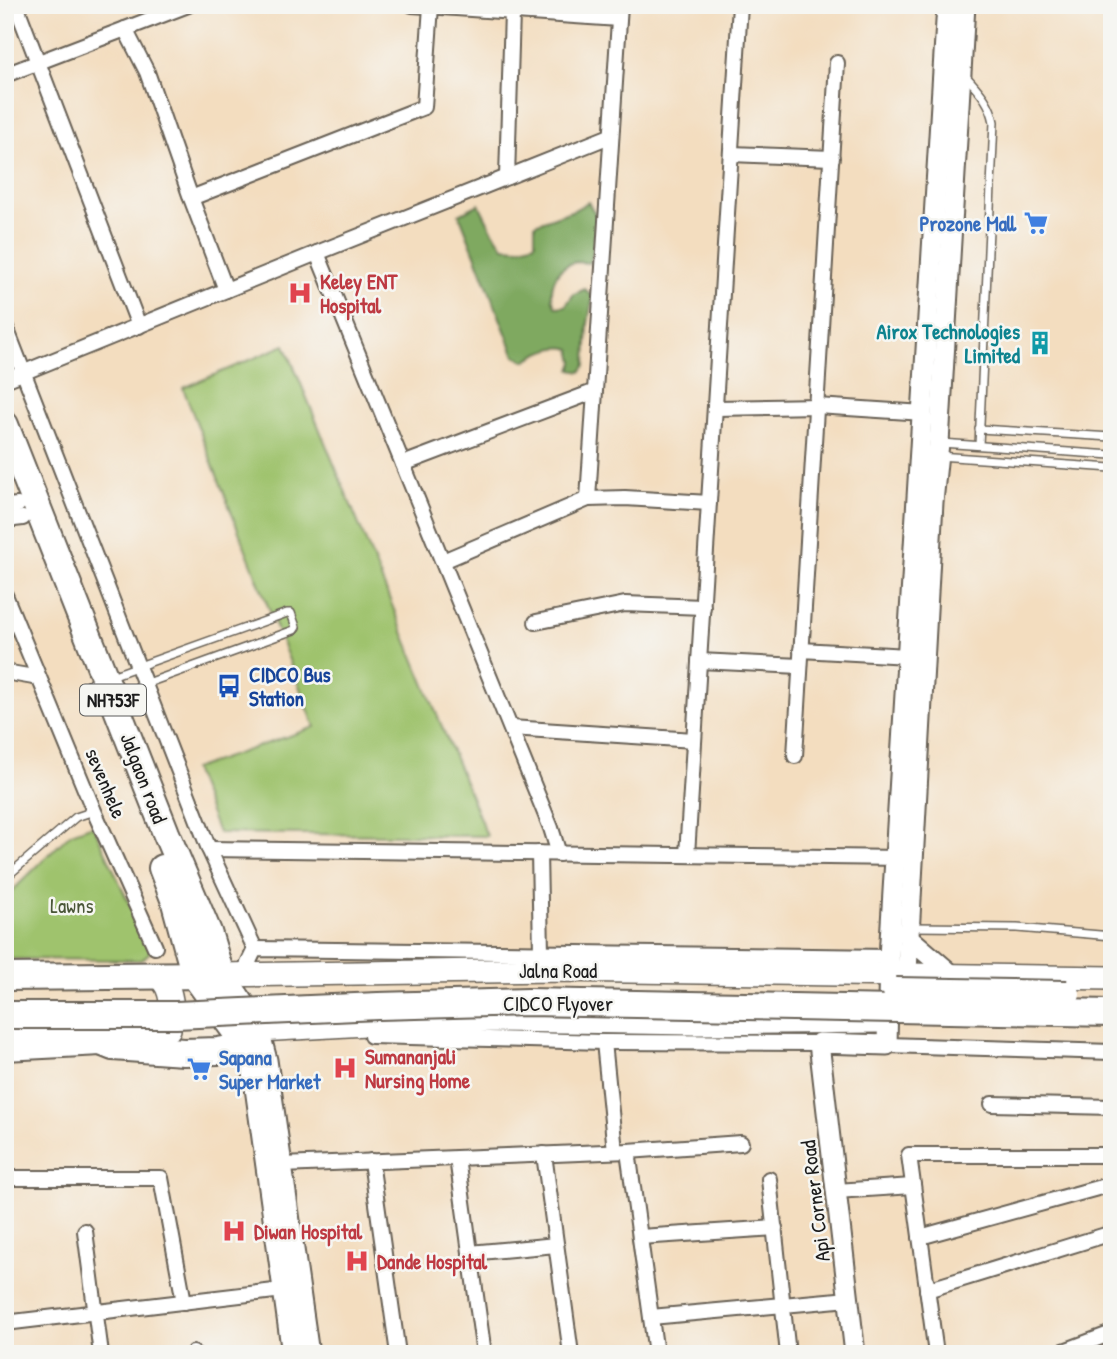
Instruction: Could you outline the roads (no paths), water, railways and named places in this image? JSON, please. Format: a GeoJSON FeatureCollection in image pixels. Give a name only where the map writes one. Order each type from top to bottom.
{"type":"FeatureCollection","features":[{"type":"Feature","properties":{"kind":"highway","name":"Jalgaon road"},"geometry":{"type":"LineString","coordinates":[[5,425],[174,899],[195,976]]}},
{"type":"Feature","properties":{"kind":"highway","name":"Jalgaon road"},"geometry":{"type":"LineString","coordinates":[[5,473],[13,512],[97,682],[208,932],[232,974],[253,1038]]}},
{"type":"Feature","properties":{"kind":"highway","name":"Jalna Road"},"geometry":{"type":"LineString","coordinates":[[5,977],[232,974]]}},
{"type":"Feature","properties":{"kind":"highway"},"geometry":{"type":"LineString","coordinates":[[5,1033],[81,1034],[113,1047],[184,1052],[218,1051],[253,1038],[195,976]]}},
{"type":"Feature","properties":{"kind":"highway","name":"CIDCO Flyover"},"geometry":{"type":"LineString","coordinates":[[5,998],[161,999],[495,989],[940,991],[1112,995]]}},
{"type":"Feature","properties":{"kind":"highway","name":"CIDCO Flyover"},"geometry":{"type":"LineString","coordinates":[[5,1015],[176,1015],[528,1002],[1112,1013]]}},
{"type":"Feature","properties":{"kind":"main road","name":"Jalna Road"},"geometry":{"type":"LineString","coordinates":[[232,974],[895,969],[952,975],[1112,978]]}},
{"type":"Feature","properties":{"kind":"main road"},"geometry":{"type":"LineString","coordinates":[[81,1034],[140,1035],[169,1029],[172,1019],[169,991],[165,981],[158,976]]}},
{"type":"Feature","properties":{"kind":"main road"},"geometry":{"type":"LineString","coordinates":[[253,1038],[384,1023],[486,1020],[696,1023],[897,1021],[1112,1025]]}},
{"type":"Feature","properties":{"kind":"street"},"geometry":{"type":"LineString","coordinates":[[16,5],[139,326]]}},
{"type":"Feature","properties":{"kind":"street"},"geometry":{"type":"LineString","coordinates":[[5,75],[188,5]]}},
{"type":"Feature","properties":{"kind":"street"},"geometry":{"type":"LineString","coordinates":[[412,5],[512,12],[620,12],[588,499]]}},
{"type":"Feature","properties":{"kind":"street"},"geometry":{"type":"LineString","coordinates":[[687,855],[740,5]]}},
{"type":"Feature","properties":{"kind":"street"},"geometry":{"type":"LineString","coordinates":[[895,969],[908,932],[905,858],[908,656],[930,448],[924,413],[947,5]]}},
{"type":"Feature","properties":{"kind":"street"},"geometry":{"type":"LineString","coordinates":[[887,1045],[897,1021],[895,969],[905,858],[930,448],[965,5]]}},
{"type":"Feature","properties":{"kind":"street"},"geometry":{"type":"LineString","coordinates":[[191,198],[424,107],[430,6]]}},
{"type":"Feature","properties":{"kind":"street"},"geometry":{"type":"LineString","coordinates":[[507,177],[512,12]]}},
{"type":"Feature","properties":{"kind":"street"},"geometry":{"type":"LineString","coordinates":[[125,29],[148,72],[226,290]]}},
{"type":"Feature","properties":{"kind":"street"},"geometry":{"type":"LineString","coordinates":[[794,756],[837,63]]}},
{"type":"Feature","properties":{"kind":"street"},"geometry":{"type":"LineString","coordinates":[[5,380],[610,136]]}},
{"type":"Feature","properties":{"kind":"street"},"geometry":{"type":"LineString","coordinates":[[731,154],[832,158]]}},
{"type":"Feature","properties":{"kind":"street"},"geometry":{"type":"LineString","coordinates":[[317,253],[511,728],[559,854]]}},
{"type":"Feature","properties":{"kind":"street"},"geometry":{"type":"LineString","coordinates":[[5,325],[209,849],[255,949]]}},
{"type":"Feature","properties":{"kind":"street"},"geometry":{"type":"LineString","coordinates":[[403,464],[593,392]]}},
{"type":"Feature","properties":{"kind":"street"},"geometry":{"type":"LineString","coordinates":[[715,408],[817,406],[924,413]]}},
{"type":"Feature","properties":{"kind":"street"},"geometry":{"type":"LineString","coordinates":[[443,561],[588,499],[625,498],[709,503]]}},
{"type":"Feature","properties":{"kind":"street","name":"sevenhele"},"geometry":{"type":"LineString","coordinates":[[5,596],[94,811],[155,947]]}},
{"type":"Feature","properties":{"kind":"street"},"geometry":{"type":"LineString","coordinates":[[536,622],[625,604],[703,607]]}},
{"type":"Feature","properties":{"kind":"street"},"geometry":{"type":"LineString","coordinates":[[801,650],[908,656]]}},
{"type":"Feature","properties":{"kind":"street"},"geometry":{"type":"LineString","coordinates":[[699,662],[800,666]]}},
{"type":"Feature","properties":{"kind":"street"},"geometry":{"type":"LineString","coordinates":[[5,672],[39,678]]}},
{"type":"Feature","properties":{"kind":"street"},"geometry":{"type":"LineString","coordinates":[[511,728],[694,740]]}},
{"type":"Feature","properties":{"kind":"street"},"geometry":{"type":"LineString","coordinates":[[209,849],[905,858]]}},
{"type":"Feature","properties":{"kind":"street"},"geometry":{"type":"LineString","coordinates":[[539,853],[541,952]]}},
{"type":"Feature","properties":{"kind":"street"},"geometry":{"type":"LineString","coordinates":[[908,932],[952,975]]}},
{"type":"Feature","properties":{"kind":"street"},"geometry":{"type":"LineString","coordinates":[[232,974],[255,949],[541,952],[895,969]]}},
{"type":"Feature","properties":{"kind":"street"},"geometry":{"type":"LineString","coordinates":[[371,1036],[887,1045],[1112,1052]]}},
{"type":"Feature","properties":{"kind":"street"},"geometry":{"type":"LineString","coordinates":[[253,1038],[267,1060],[309,1354]]}},
{"type":"Feature","properties":{"kind":"street"},"geometry":{"type":"LineString","coordinates":[[253,1038],[251,1059],[292,1354]]}},
{"type":"Feature","properties":{"kind":"street"},"geometry":{"type":"LineString","coordinates":[[604,1042],[640,1237],[656,1354]]}},
{"type":"Feature","properties":{"kind":"street","name":"Api Corner Road"},"geometry":{"type":"LineString","coordinates":[[819,1044],[855,1354]]}},
{"type":"Feature","properties":{"kind":"street"},"geometry":{"type":"LineString","coordinates":[[5,1053],[113,1047]]}},
{"type":"Feature","properties":{"kind":"street"},"geometry":{"type":"LineString","coordinates":[[992,1104],[1112,1107]]}},
{"type":"Feature","properties":{"kind":"street"},"geometry":{"type":"LineString","coordinates":[[282,1165],[622,1151],[741,1143]]}},
{"type":"Feature","properties":{"kind":"street"},"geometry":{"type":"LineString","coordinates":[[544,1154],[571,1354]]}},
{"type":"Feature","properties":{"kind":"street"},"geometry":{"type":"LineString","coordinates":[[936,1354],[909,1155],[1112,1155]]}},
{"type":"Feature","properties":{"kind":"street"},"geometry":{"type":"LineString","coordinates":[[457,1158],[484,1354]]}},
{"type":"Feature","properties":{"kind":"street"},"geometry":{"type":"LineString","coordinates":[[371,1161],[398,1354]]}},
{"type":"Feature","properties":{"kind":"street"},"geometry":{"type":"LineString","coordinates":[[5,1178],[161,1178],[184,1301]]}},
{"type":"Feature","properties":{"kind":"street"},"geometry":{"type":"LineString","coordinates":[[769,1179],[788,1354]]}},
{"type":"Feature","properties":{"kind":"street"},"geometry":{"type":"LineString","coordinates":[[920,1237],[1112,1184]]}},
{"type":"Feature","properties":{"kind":"street"},"geometry":{"type":"LineString","coordinates":[[836,1191],[914,1186]]}},
{"type":"Feature","properties":{"kind":"street"},"geometry":{"type":"LineString","coordinates":[[640,1237],[775,1228]]}},
{"type":"Feature","properties":{"kind":"street"},"geometry":{"type":"LineString","coordinates":[[85,1231],[101,1354]]}},
{"type":"Feature","properties":{"kind":"street"},"geometry":{"type":"LineString","coordinates":[[927,1290],[1112,1233]]}},
{"type":"Feature","properties":{"kind":"street"},"geometry":{"type":"LineString","coordinates":[[470,1253],[556,1245]]}},
{"type":"Feature","properties":{"kind":"street"},"geometry":{"type":"LineString","coordinates":[[5,1324],[282,1290]]}},
{"type":"Feature","properties":{"kind":"street"},"geometry":{"type":"LineString","coordinates":[[651,1317],[849,1298]]}},
{"type":"Feature","properties":{"kind":"street"},"geometry":{"type":"LineString","coordinates":[[1056,1354],[1112,1334]]}},
{"type":"Feature","properties":{"kind":"lane"},"geometry":{"type":"LineString","coordinates":[[960,70],[984,95],[991,107],[994,122],[979,445]]}},
{"type":"Feature","properties":{"kind":"lane"},"geometry":{"type":"LineString","coordinates":[[979,429],[1112,437]]}},
{"type":"Feature","properties":{"kind":"lane"},"geometry":{"type":"LineString","coordinates":[[930,448],[979,445],[1112,455]]}},
{"type":"Feature","properties":{"kind":"lane"},"geometry":{"type":"LineString","coordinates":[[930,448],[1112,468]]}},
{"type":"Feature","properties":{"kind":"lane"},"geometry":{"type":"LineString","coordinates":[[97,682],[287,612],[291,613],[296,627],[294,630],[145,684]]}},
{"type":"Feature","properties":{"kind":"lane"},"geometry":{"type":"LineString","coordinates":[[5,878],[76,817],[94,811]]}},
{"type":"Feature","properties":{"kind":"lane"},"geometry":{"type":"LineString","coordinates":[[908,932],[1017,928],[1112,936]]}},
{"type":"Feature","properties":{"kind":"place","name":"Prozone Mall"},"geometry":{"type":"Point","coordinates":[1036,223]}},
{"type":"Feature","properties":{"kind":"place","name":"Keley ENT Hospital"},"geometry":{"type":"Point","coordinates":[300,293]}},
{"type":"Feature","properties":{"kind":"place","name":"Airox Technologies Limited"},"geometry":{"type":"Point","coordinates":[1040,343]}},
{"type":"Feature","properties":{"kind":"place","name":"CIDCO Bus Station"},"geometry":{"type":"Point","coordinates":[229,686]}},
{"type":"Feature","properties":{"kind":"place","name":"Sumananjali Nursing Home"},"geometry":{"type":"Point","coordinates":[345,1068]}},
{"type":"Feature","properties":{"kind":"place","name":"Sapana Super Market"},"geometry":{"type":"Point","coordinates":[199,1069]}},
{"type":"Feature","properties":{"kind":"place","name":"Diwan Hospital"},"geometry":{"type":"Point","coordinates":[234,1231]}},
{"type":"Feature","properties":{"kind":"place","name":"Dande Hospital"},"geometry":{"type":"Point","coordinates":[357,1261]}},
{"type":"Feature","properties":{"kind":"park label","name":"Lawns"},"geometry":{"type":"Point","coordinates":[72,905]}}]}
